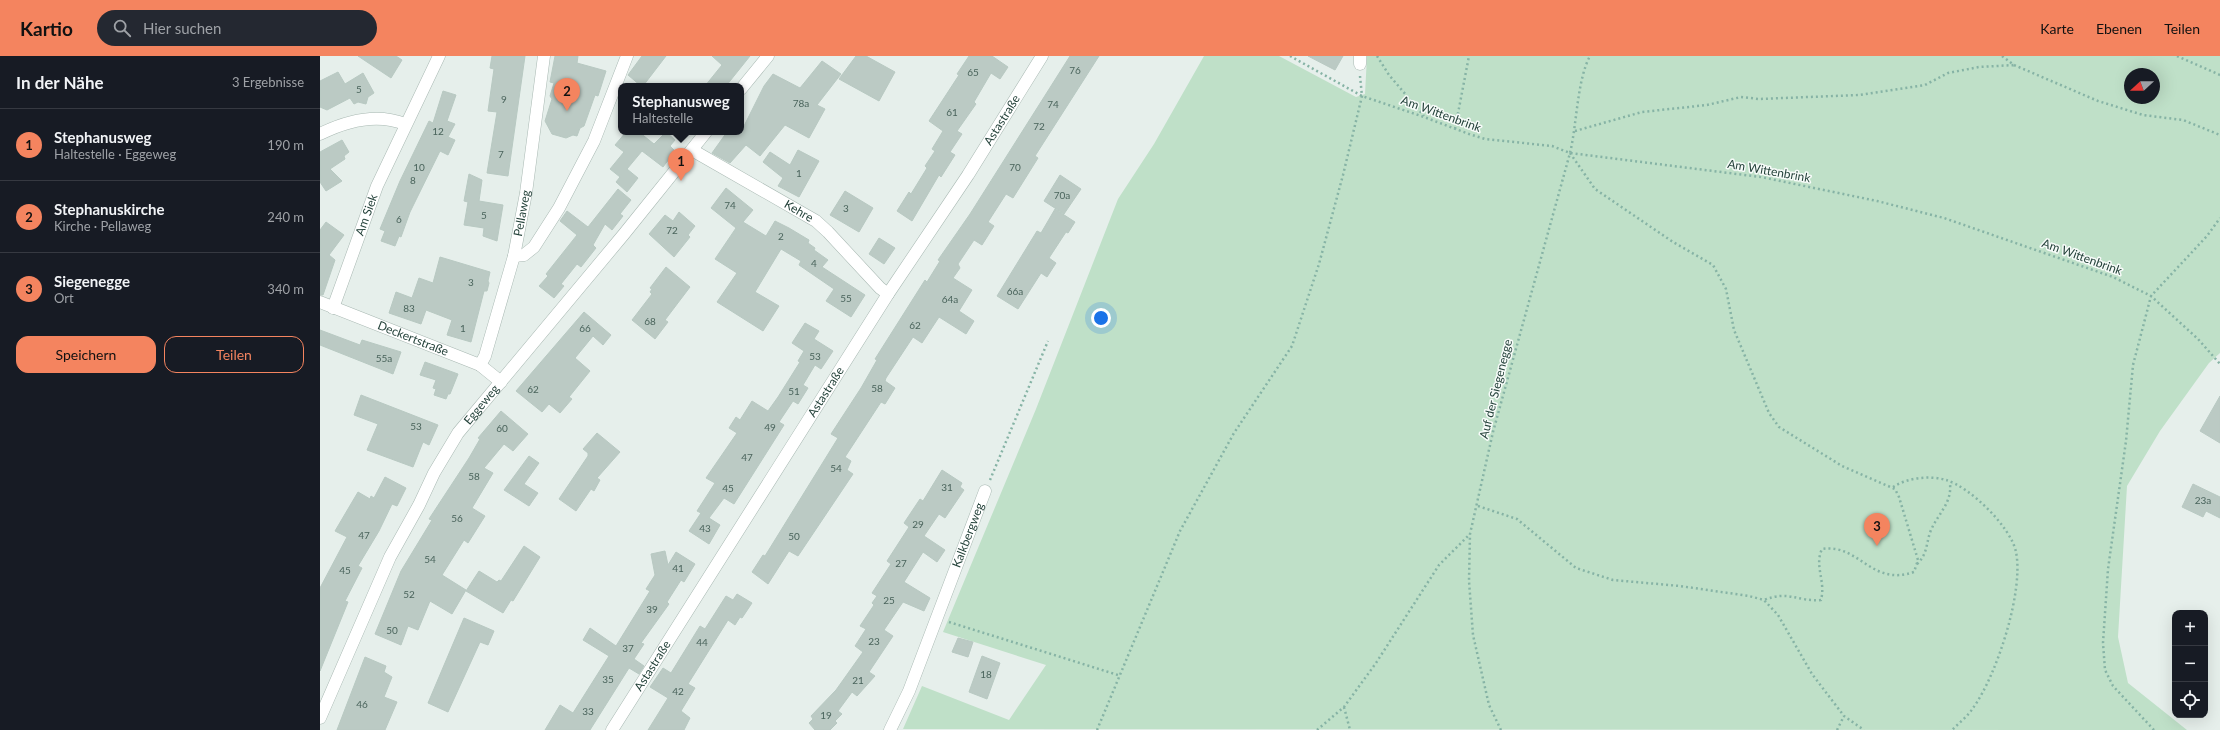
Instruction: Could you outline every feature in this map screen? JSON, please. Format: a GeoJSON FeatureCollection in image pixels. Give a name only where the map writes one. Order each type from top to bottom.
{"type":"FeatureCollection","features":[{"type":"Feature","properties":{"kind":"street","name":"Am Siek"},"geometry":{"type":"LineString","coordinates":[[333,308],[377,186],[405,124],[439,56]]}},
{"type":"Feature","properties":{"kind":"street","name":"Pellaweg"},"geometry":{"type":"LineString","coordinates":[[480,365],[485,356],[514,256],[526,193],[544,56]]}},
{"type":"Feature","properties":{"kind":"street"},"geometry":{"type":"LineString","coordinates":[[514,256],[524,255],[534,247],[560,208],[594,141],[627,56]]}},
{"type":"Feature","properties":{"kind":"street"},"geometry":{"type":"LineString","coordinates":[[744,85],[768,56]]}},
{"type":"Feature","properties":{"kind":"street","name":"Astastraße"},"geometry":{"type":"LineString","coordinates":[[612,730],[888,294],[968,175],[1042,56]]}},
{"type":"Feature","properties":{"kind":"street"},"geometry":{"type":"LineString","coordinates":[[320,134],[344,124],[374,118],[394,119],[405,124]]}},
{"type":"Feature","properties":{"kind":"street","name":"Eggeweg"},"geometry":{"type":"LineString","coordinates":[[320,718],[386,564],[420,505],[434,473],[458,433],[704,135]]}},
{"type":"Feature","properties":{"kind":"street","name":"Kehre"},"geometry":{"type":"LineString","coordinates":[[692,150],[816,221],[880,288],[888,294]]}},
{"type":"Feature","properties":{"kind":"street","name":"Deckertstraße"},"geometry":{"type":"LineString","coordinates":[[320,302],[480,365],[501,382]]}},
{"type":"Feature","properties":{"kind":"street","name":"Kalkbergweg"},"geometry":{"type":"LineString","coordinates":[[890,730],[909,691],[985,491]]}},
{"type":"Feature","properties":{"kind":"path","name":"Am Wittenbrink"},"geometry":{"type":"LineString","coordinates":[[1290,56],[1362,96],[1485,139],[1540,144],[1552,146],[1570,153],[1761,177],[1877,201],[1944,218],[2113,277],[2151,296],[2198,339],[2220,364]]}},
{"type":"Feature","properties":{"kind":"path"},"geometry":{"type":"LineString","coordinates":[[1377,56],[1389,75],[1424,117]]}},
{"type":"Feature","properties":{"kind":"path"},"geometry":{"type":"LineString","coordinates":[[1455,129],[1469,56]]}},
{"type":"Feature","properties":{"kind":"path","name":"Auf der Siegenegge"},"geometry":{"type":"LineString","coordinates":[[1501,730],[1489,705],[1473,635],[1469,581],[1470,534],[1478,506],[1495,425],[1570,153],[1575,131],[1584,67],[1590,56]]}},
{"type":"Feature","properties":{"kind":"path"},"geometry":{"type":"LineString","coordinates":[[2002,56],[2014,65],[2098,101],[2144,115],[2183,120],[2220,135]]}},
{"type":"Feature","properties":{"kind":"path"},"geometry":{"type":"LineString","coordinates":[[2177,56],[2220,75]]}},
{"type":"Feature","properties":{"kind":"path"},"geometry":{"type":"LineString","coordinates":[[1097,730],[1118,675],[1180,531],[1234,433],[1292,346],[1319,264],[1362,96],[1360,60]]}},
{"type":"Feature","properties":{"kind":"path"},"geometry":{"type":"LineString","coordinates":[[1575,131],[1642,112],[1707,105],[1741,97],[1759,99],[1859,96],[1925,85],[1948,73],[1979,67],[2014,65]]}},
{"type":"Feature","properties":{"kind":"path"},"geometry":{"type":"LineString","coordinates":[[1570,153],[1595,190],[1673,242],[1712,265],[1726,289],[1734,330],[1769,414],[1779,427],[1842,466],[1893,488],[1899,497],[1918,560],[1914,572],[1903,576],[1878,572],[1863,564],[1852,554],[1832,547],[1822,548],[1817,558],[1824,590],[1821,600],[1812,601],[1789,595],[1776,595],[1764,600]]}},
{"type":"Feature","properties":{"kind":"path"},"geometry":{"type":"LineString","coordinates":[[2154,730],[2113,686],[2105,670],[2103,643],[2108,569],[2126,440],[2133,365],[2151,296],[2207,236],[2220,218]]}},
{"type":"Feature","properties":{"kind":"path","name":"Kalkbergweg"},"geometry":{"type":"LineString","coordinates":[[985,491],[1048,341]]}},
{"type":"Feature","properties":{"kind":"path"},"geometry":{"type":"LineString","coordinates":[[1893,488],[1912,478],[1945,480],[1953,483],[1976,499],[1998,520],[2012,539],[2018,566],[2011,619],[1999,656],[1984,689],[1973,708],[1952,730]]}},
{"type":"Feature","properties":{"kind":"path"},"geometry":{"type":"LineString","coordinates":[[1916,565],[1926,552],[1931,530],[1941,516],[1951,490],[1950,484],[1953,483]]}},
{"type":"Feature","properties":{"kind":"path"},"geometry":{"type":"LineString","coordinates":[[1478,506],[1517,519],[1576,568],[1613,580],[1680,586],[1749,596],[1764,600],[1778,615],[1812,674],[1844,716],[1864,730]]}},
{"type":"Feature","properties":{"kind":"path"},"geometry":{"type":"LineString","coordinates":[[1317,730],[1344,707],[1376,663],[1439,565],[1470,534]]}},
{"type":"Feature","properties":{"kind":"path"},"geometry":{"type":"LineString","coordinates":[[937,618],[1118,675]]}},
{"type":"Feature","properties":{"kind":"path"},"geometry":{"type":"LineString","coordinates":[[1344,707],[1350,730]]}},
{"type":"Feature","properties":{"kind":"path"},"geometry":{"type":"LineString","coordinates":[[1837,730],[1844,716]]}},
{"type":"Feature","properties":{"kind":"green space"},"geometry":{"type":"Polygon","coordinates":[[[1204,56],[1279,56],[1356,97],[1365,94],[1367,56],[2220,56],[2220,353],[2209,363],[2160,431],[2127,486],[2118,637],[2128,683],[2187,730],[903,729],[922,686],[1009,720],[1046,665],[943,632],[1036,409],[1118,199],[1154,144],[1204,56]]]}},
{"type":"Feature","properties":{"kind":"building"},"geometry":{"type":"Polygon","coordinates":[[[358,56],[396,56],[402,60],[391,78],[358,56]]]}},
{"type":"Feature","properties":{"kind":"building"},"geometry":{"type":"Polygon","coordinates":[[[492,56],[525,56],[508,176],[487,173],[497,112],[488,111],[494,69],[490,68],[492,56]]]}},
{"type":"Feature","properties":{"kind":"building"},"geometry":{"type":"Polygon","coordinates":[[[555,56],[578,56],[577,63],[606,71],[598,96],[595,95],[584,126],[580,128],[577,136],[573,135],[566,138],[552,134],[545,121],[552,99],[550,96],[554,83],[550,82],[555,56]]]}},
{"type":"Feature","properties":{"kind":"building"},"geometry":{"type":"Polygon","coordinates":[[[642,56],[666,56],[645,83],[637,83],[628,75],[642,56]]]}},
{"type":"Feature","properties":{"kind":"building"},"geometry":{"type":"Polygon","coordinates":[[[712,56],[750,56],[728,83],[707,83],[722,65],[712,56]]]}},
{"type":"Feature","properties":{"kind":"building"},"geometry":{"type":"Polygon","coordinates":[[[856,56],[866,56],[895,72],[879,101],[839,79],[856,56]]]}},
{"type":"Feature","properties":{"kind":"building"},"geometry":{"type":"Polygon","coordinates":[[[969,56],[992,56],[1008,67],[1000,79],[991,73],[974,102],[976,104],[957,131],[962,134],[950,152],[955,155],[941,177],[939,175],[912,221],[897,211],[909,192],[911,194],[927,168],[925,166],[935,151],[932,149],[943,131],[929,121],[959,75],[957,74],[969,56]]]}},
{"type":"Feature","properties":{"kind":"building"},"geometry":{"type":"Polygon","coordinates":[[[1070,56],[1099,56],[1035,156],[1038,158],[1013,198],[1006,194],[988,222],[994,226],[982,245],[974,240],[958,264],[960,268],[953,278],[972,290],[959,311],[974,321],[966,334],[939,317],[922,343],[913,337],[886,378],[885,381],[895,388],[885,404],[881,402],[845,457],[851,461],[847,470],[853,474],[798,556],[789,551],[768,584],[752,572],[763,555],[765,556],[838,438],[831,434],[861,388],[877,360],[875,359],[925,280],[927,282],[940,261],[938,260],[970,214],[1070,56]]]}},
{"type":"Feature","properties":{"kind":"building"},"geometry":{"type":"Polygon","coordinates":[[[1308,56],[1343,56],[1335,70],[1308,56]]]}},
{"type":"Feature","properties":{"kind":"building"},"geometry":{"type":"Polygon","coordinates":[[[822,61],[841,74],[817,105],[825,109],[809,138],[785,125],[760,156],[746,145],[730,163],[712,153],[725,135],[744,135],[744,126],[764,86],[773,74],[800,88],[822,61]]]}},
{"type":"Feature","properties":{"kind":"building"},"geometry":{"type":"Polygon","coordinates":[[[338,72],[345,84],[363,73],[374,93],[368,97],[366,104],[358,102],[354,104],[350,98],[327,110],[320,107],[320,81],[338,72]]]}},
{"type":"Feature","properties":{"kind":"building"},"geometry":{"type":"Polygon","coordinates":[[[443,91],[456,95],[447,121],[455,124],[448,137],[455,140],[448,155],[440,151],[410,212],[401,237],[399,236],[395,246],[381,241],[385,231],[380,229],[400,181],[429,121],[433,123],[443,91]]]}},
{"type":"Feature","properties":{"kind":"building"},"geometry":{"type":"Polygon","coordinates":[[[623,135],[643,135],[654,144],[663,135],[669,135],[675,140],[670,146],[675,151],[663,167],[642,151],[627,169],[638,178],[627,192],[616,182],[620,177],[610,169],[624,152],[615,145],[623,135]]]}},
{"type":"Feature","properties":{"kind":"building"},"geometry":{"type":"Polygon","coordinates":[[[342,140],[349,152],[344,156],[345,159],[330,169],[342,181],[326,191],[320,182],[320,152],[342,140]]]}},
{"type":"Feature","properties":{"kind":"building"},"geometry":{"type":"Polygon","coordinates":[[[798,150],[819,161],[799,197],[778,186],[783,178],[763,162],[770,152],[790,165],[798,150]]]}},
{"type":"Feature","properties":{"kind":"building"},"geometry":{"type":"Polygon","coordinates":[[[469,174],[482,180],[479,201],[503,205],[497,241],[483,236],[484,228],[464,225],[468,202],[464,201],[469,174]]]}},
{"type":"Feature","properties":{"kind":"building"},"geometry":{"type":"Polygon","coordinates":[[[1060,175],[1081,189],[1064,214],[1044,201],[1060,175]]]}},
{"type":"Feature","properties":{"kind":"building"},"geometry":{"type":"Polygon","coordinates":[[[726,188],[753,210],[743,222],[766,236],[775,221],[789,228],[809,240],[808,243],[815,248],[814,250],[828,260],[822,267],[865,295],[851,317],[826,301],[834,289],[799,265],[801,261],[781,249],[755,292],[779,306],[763,331],[717,302],[737,273],[715,259],[736,228],[711,208],[726,188]]]}},
{"type":"Feature","properties":{"kind":"building"},"geometry":{"type":"Polygon","coordinates":[[[618,189],[631,200],[620,214],[623,216],[612,230],[605,224],[593,245],[596,248],[581,267],[577,264],[561,284],[564,286],[554,298],[539,286],[548,276],[546,274],[577,235],[560,221],[567,211],[588,227],[618,189]]]}},
{"type":"Feature","properties":{"kind":"building"},"geometry":{"type":"Polygon","coordinates":[[[845,191],[873,208],[859,232],[830,215],[845,191]]]}},
{"type":"Feature","properties":{"kind":"building"},"geometry":{"type":"Polygon","coordinates":[[[1055,209],[1075,222],[1068,233],[1066,232],[1049,258],[1056,263],[1047,277],[1041,273],[1018,309],[997,296],[1037,231],[1041,233],[1055,209]]]}},
{"type":"Feature","properties":{"kind":"building"},"geometry":{"type":"Polygon","coordinates":[[[679,212],[695,226],[688,235],[690,237],[674,257],[649,234],[665,215],[673,221],[679,212]]]}},
{"type":"Feature","properties":{"kind":"building"},"geometry":{"type":"Polygon","coordinates":[[[326,222],[344,235],[329,255],[335,260],[323,295],[320,295],[320,230],[326,222]]]}},
{"type":"Feature","properties":{"kind":"building"},"geometry":{"type":"Polygon","coordinates":[[[879,238],[895,248],[884,264],[869,254],[879,238]]]}},
{"type":"Feature","properties":{"kind":"building"},"geometry":{"type":"Polygon","coordinates":[[[440,257],[490,272],[487,291],[484,291],[471,342],[447,335],[452,320],[426,310],[421,324],[389,313],[396,292],[412,298],[419,278],[433,283],[440,257]]]}},
{"type":"Feature","properties":{"kind":"building"},"geometry":{"type":"Polygon","coordinates":[[[666,267],[690,287],[665,320],[668,322],[655,339],[632,320],[652,294],[650,292],[652,289],[650,288],[666,267]]]}},
{"type":"Feature","properties":{"kind":"building"},"geometry":{"type":"Polygon","coordinates":[[[584,312],[611,335],[603,345],[593,336],[575,358],[590,371],[569,397],[572,399],[560,413],[549,404],[542,412],[516,391],[584,312]]]}},
{"type":"Feature","properties":{"kind":"building"},"geometry":{"type":"Polygon","coordinates":[[[805,323],[819,331],[814,339],[833,351],[821,369],[815,365],[803,385],[808,388],[798,404],[793,401],[779,422],[784,425],[734,504],[724,498],[709,518],[720,525],[709,544],[689,531],[701,513],[697,511],[715,483],[706,478],[737,433],[729,428],[736,417],[740,420],[752,401],[768,411],[778,397],[800,362],[798,361],[804,351],[792,343],[805,323]]]}},
{"type":"Feature","properties":{"kind":"building"},"geometry":{"type":"Polygon","coordinates":[[[320,330],[360,345],[362,340],[401,352],[393,374],[320,345],[320,330]]]}},
{"type":"Feature","properties":{"kind":"building"},"geometry":{"type":"Polygon","coordinates":[[[425,362],[458,374],[450,394],[448,394],[446,399],[434,395],[436,389],[433,388],[436,380],[420,375],[425,362]]]}},
{"type":"Feature","properties":{"kind":"building"},"geometry":{"type":"Polygon","coordinates":[[[361,395],[438,425],[429,445],[423,442],[413,467],[367,450],[378,424],[354,415],[361,395]]]}},
{"type":"Feature","properties":{"kind":"building"},"geometry":{"type":"Polygon","coordinates":[[[2220,396],[2220,443],[2200,431],[2220,396]]]}},
{"type":"Feature","properties":{"kind":"building"},"geometry":{"type":"Polygon","coordinates":[[[501,411],[528,434],[513,451],[504,444],[484,468],[493,473],[472,508],[485,516],[468,543],[464,540],[442,575],[466,590],[452,614],[430,601],[418,630],[408,626],[401,645],[375,634],[401,571],[432,520],[429,519],[469,458],[480,439],[478,438],[501,411]]]}},
{"type":"Feature","properties":{"kind":"building"},"geometry":{"type":"Polygon","coordinates":[[[597,433],[620,452],[597,478],[600,480],[594,491],[591,489],[576,511],[559,499],[588,456],[588,453],[583,449],[597,433]]]}},
{"type":"Feature","properties":{"kind":"building"},"geometry":{"type":"Polygon","coordinates":[[[529,456],[539,463],[524,484],[538,493],[529,506],[504,490],[529,456]]]}},
{"type":"Feature","properties":{"kind":"building"},"geometry":{"type":"Polygon","coordinates":[[[942,470],[962,483],[960,487],[964,490],[945,518],[939,514],[924,536],[945,550],[937,562],[923,552],[904,582],[930,598],[924,611],[903,602],[884,630],[893,636],[869,672],[875,676],[857,696],[852,692],[838,711],[842,714],[835,721],[837,723],[830,730],[815,730],[809,723],[813,719],[811,716],[836,690],[863,652],[855,646],[866,629],[860,626],[874,605],[872,603],[877,596],[872,593],[891,564],[887,561],[909,527],[904,523],[920,499],[923,501],[942,470]]]}},
{"type":"Feature","properties":{"kind":"building"},"geometry":{"type":"Polygon","coordinates":[[[385,477],[406,488],[397,506],[392,504],[379,531],[358,566],[362,568],[345,601],[348,602],[320,671],[320,588],[347,537],[335,531],[358,492],[370,499],[371,496],[374,498],[385,477]]]}},
{"type":"Feature","properties":{"kind":"building"},"geometry":{"type":"Polygon","coordinates":[[[2193,484],[2220,497],[2220,518],[2206,511],[2203,517],[2182,507],[2193,484]]]}},
{"type":"Feature","properties":{"kind":"building"},"geometry":{"type":"Polygon","coordinates":[[[524,546],[540,557],[513,601],[511,600],[503,613],[466,591],[479,571],[497,582],[499,580],[501,581],[524,546]]]}},
{"type":"Feature","properties":{"kind":"building"},"geometry":{"type":"Polygon","coordinates":[[[665,551],[668,565],[676,552],[695,564],[684,582],[681,580],[667,602],[669,604],[641,643],[644,644],[634,659],[644,666],[639,674],[629,668],[590,730],[545,730],[560,705],[573,713],[609,656],[583,640],[590,628],[616,646],[650,591],[646,589],[655,575],[651,554],[665,551]]]}},
{"type":"Feature","properties":{"kind":"building"},"geometry":{"type":"Polygon","coordinates":[[[737,594],[752,603],[742,618],[740,617],[735,625],[728,620],[688,684],[695,688],[681,711],[690,718],[684,730],[648,730],[668,698],[650,687],[663,668],[671,673],[700,626],[705,629],[726,596],[733,600],[737,594]]]}},
{"type":"Feature","properties":{"kind":"building"},"geometry":{"type":"Polygon","coordinates":[[[464,618],[494,631],[488,645],[480,642],[448,712],[428,703],[464,618]]]}},
{"type":"Feature","properties":{"kind":"building"},"geometry":{"type":"Polygon","coordinates":[[[958,638],[973,642],[968,657],[952,652],[958,638]]]}},
{"type":"Feature","properties":{"kind":"building"},"geometry":{"type":"Polygon","coordinates":[[[982,656],[1000,663],[987,699],[969,692],[982,656]]]}},
{"type":"Feature","properties":{"kind":"building"},"geometry":{"type":"Polygon","coordinates":[[[365,657],[386,666],[384,672],[392,677],[384,697],[397,702],[385,730],[337,730],[365,657]]]}},
{"type":"Feature","properties":{"kind":"place","name":"Stephanuskirche"},"geometry":{"type":"Point","coordinates":[567,111]}},
{"type":"Feature","properties":{"kind":"place","name":"Stephanusweg"},"geometry":{"type":"Point","coordinates":[681,181]}},
{"type":"Feature","properties":{"kind":"place","name":"Siegenegge"},"geometry":{"type":"Point","coordinates":[1877,546]}}]}
